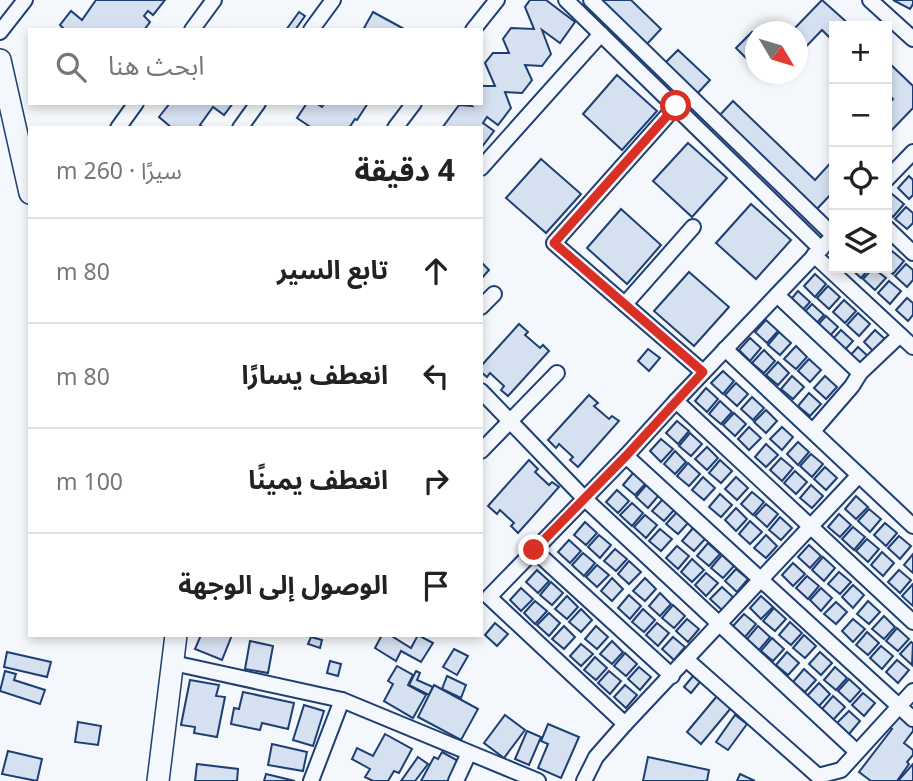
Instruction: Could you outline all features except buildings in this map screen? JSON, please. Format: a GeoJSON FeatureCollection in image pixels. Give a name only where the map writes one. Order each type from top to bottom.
{"type":"FeatureCollection","features":[{"type":"Feature","properties":{"kind":"main road"},"geometry":{"type":"LineString","coordinates":[[0,60],[28,184]]}},
{"type":"Feature","properties":{"kind":"main road"},"geometry":{"type":"LineString","coordinates":[[158,781],[176,637]]}},
{"type":"Feature","properties":{"kind":"street"},"geometry":{"type":"LineString","coordinates":[[0,33],[25,0]]}},
{"type":"Feature","properties":{"kind":"street"},"geometry":{"type":"LineString","coordinates":[[193,28],[214,0]]}},
{"type":"Feature","properties":{"kind":"street"},"geometry":{"type":"LineString","coordinates":[[312,28],[333,0]]}},
{"type":"Feature","properties":{"kind":"street"},"geometry":{"type":"LineString","coordinates":[[475,28],[497,0]]}},
{"type":"Feature","properties":{"kind":"street"},"geometry":{"type":"LineString","coordinates":[[566,0],[676,106],[913,347]]}},
{"type":"Feature","properties":{"kind":"street"},"geometry":{"type":"LineString","coordinates":[[591,0],[829,230]]}},
{"type":"Feature","properties":{"kind":"street"},"geometry":{"type":"LineString","coordinates":[[870,0],[913,39]]}},
{"type":"Feature","properties":{"kind":"street"},"geometry":{"type":"LineString","coordinates":[[483,166],[601,34]]}},
{"type":"Feature","properties":{"kind":"street"},"geometry":{"type":"LineString","coordinates":[[119,126],[135,105]]}},
{"type":"Feature","properties":{"kind":"street"},"geometry":{"type":"LineString","coordinates":[[241,126],[257,105]]}},
{"type":"Feature","properties":{"kind":"street"},"geometry":{"type":"LineString","coordinates":[[397,126],[412,105]]}},
{"type":"Feature","properties":{"kind":"street"},"geometry":{"type":"LineString","coordinates":[[676,106],[554,243],[703,372]]}},
{"type":"Feature","properties":{"kind":"street"},"geometry":{"type":"LineString","coordinates":[[892,174],[913,153]]}},
{"type":"Feature","properties":{"kind":"street"},"geometry":{"type":"LineString","coordinates":[[625,304],[693,228]]}},
{"type":"Feature","properties":{"kind":"street"},"geometry":{"type":"LineString","coordinates":[[892,233],[913,253]]}},
{"type":"Feature","properties":{"kind":"street"},"geometry":{"type":"LineString","coordinates":[[625,724],[485,598],[626,456],[829,240]]}},
{"type":"Feature","properties":{"kind":"street"},"geometry":{"type":"LineString","coordinates":[[483,305],[494,294]]}},
{"type":"Feature","properties":{"kind":"street"},"geometry":{"type":"LineString","coordinates":[[777,295],[860,373]]}},
{"type":"Feature","properties":{"kind":"street"},"geometry":{"type":"LineString","coordinates":[[813,431],[860,373],[901,335]]}},
{"type":"Feature","properties":{"kind":"street"},"geometry":{"type":"LineString","coordinates":[[725,349],[859,475],[910,517]]}},
{"type":"Feature","properties":{"kind":"street"},"geometry":{"type":"LineString","coordinates":[[483,449],[557,373]]}},
{"type":"Feature","properties":{"kind":"street"},"geometry":{"type":"LineString","coordinates":[[483,393],[584,498],[857,752]]}},
{"type":"Feature","properties":{"kind":"street"},"geometry":{"type":"LineString","coordinates":[[676,401],[913,622]]}},
{"type":"Feature","properties":{"kind":"street"},"geometry":{"type":"LineString","coordinates":[[626,456],[913,719]]}},
{"type":"Feature","properties":{"kind":"street"},"geometry":{"type":"LineString","coordinates":[[584,781],[596,757],[625,724],[859,475]]}},
{"type":"Feature","properties":{"kind":"street"},"geometry":{"type":"LineString","coordinates":[[534,550],[672,676]]}},
{"type":"Feature","properties":{"kind":"street"},"geometry":{"type":"LineString","coordinates":[[687,660],[818,776],[841,770],[913,691]]}},
{"type":"Feature","properties":{"kind":"street"},"geometry":{"type":"LineString","coordinates":[[173,663],[342,700],[538,781]]}},
{"type":"Feature","properties":{"kind":"street"},"geometry":{"type":"LineString","coordinates":[[311,781],[342,700]]}},
{"type":"Feature","properties":{"kind":"street"},"geometry":{"type":"LineString","coordinates":[[456,781],[469,753]]}},
{"type":"Feature","properties":{"kind":"route"},"geometry":{"type":"LineString","coordinates":[[534,550],[703,372],[554,243],[676,106]]}}]}
